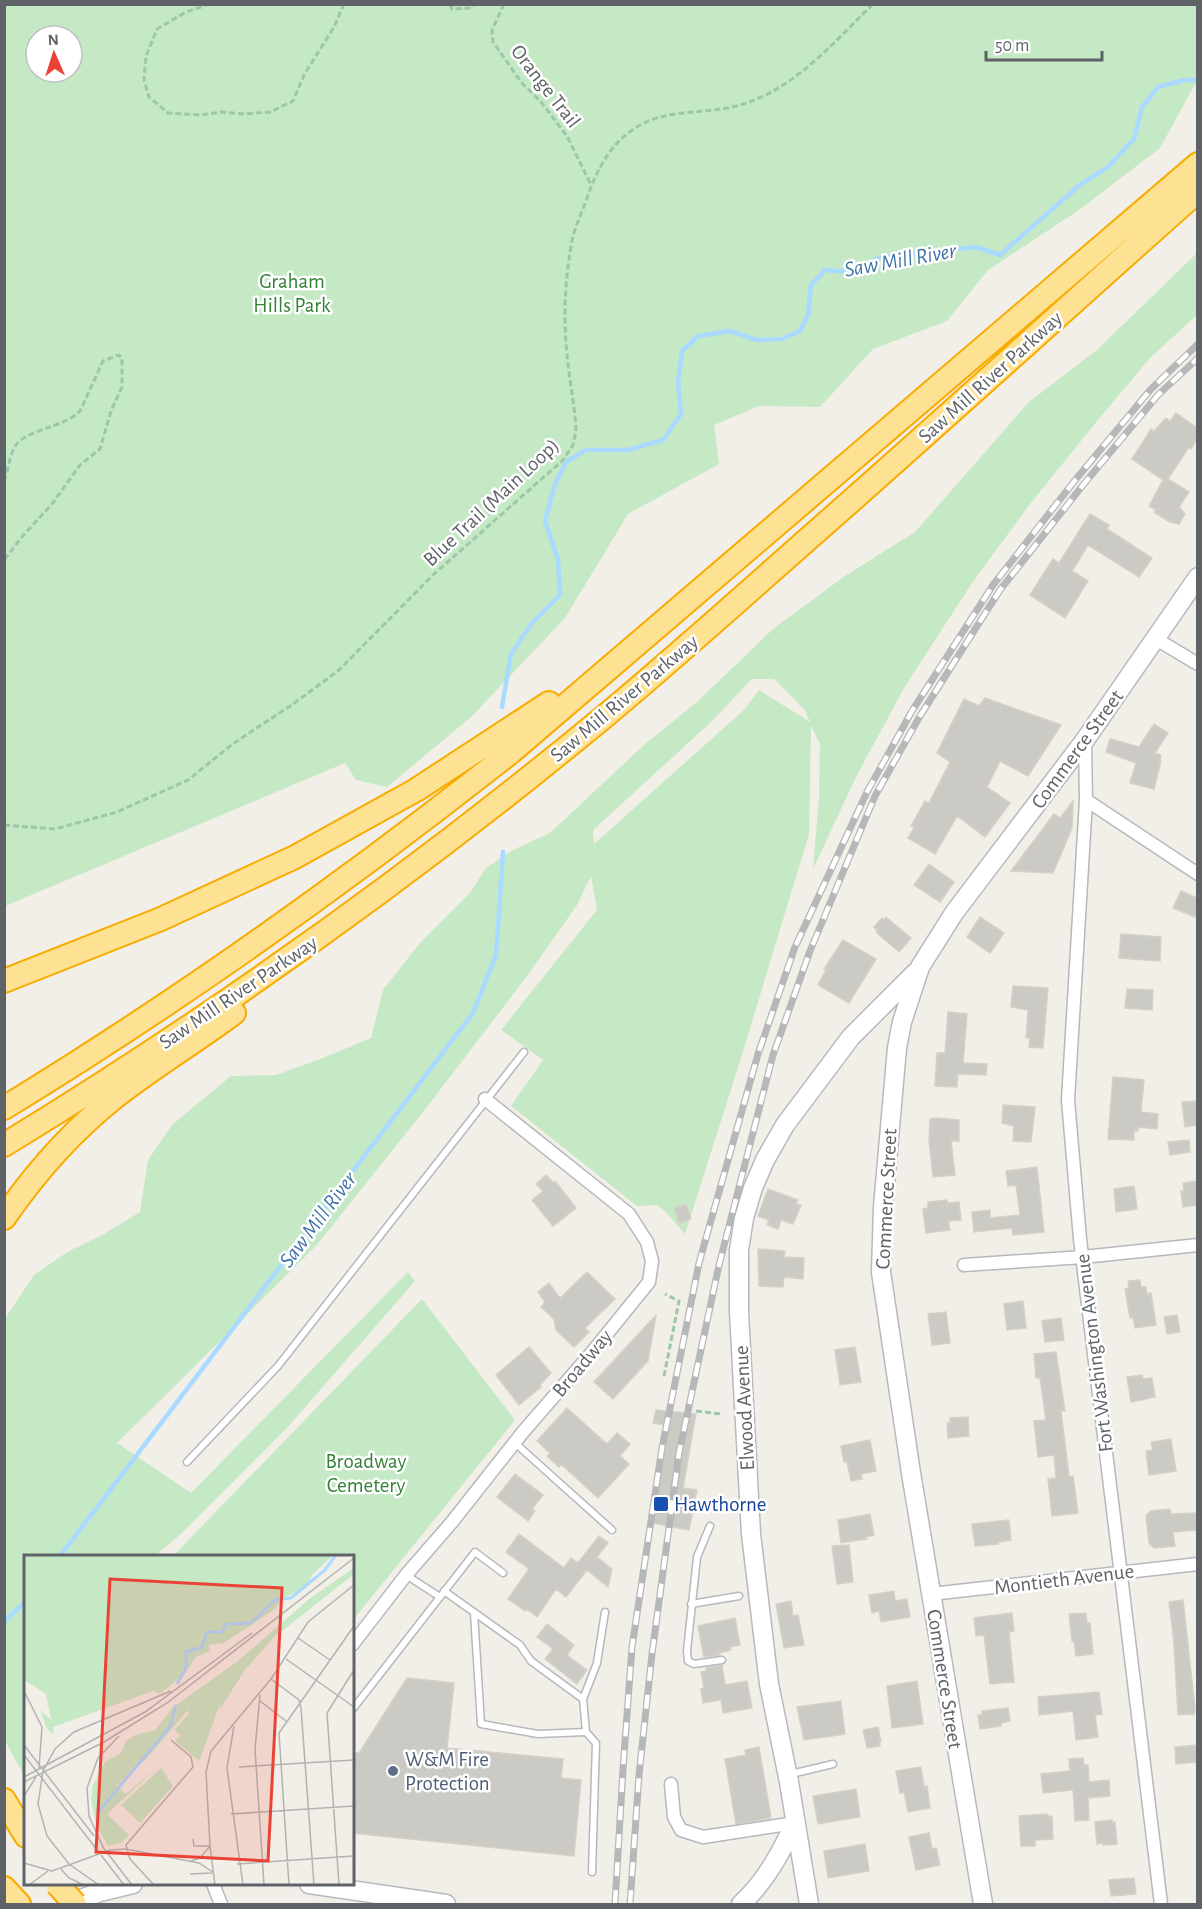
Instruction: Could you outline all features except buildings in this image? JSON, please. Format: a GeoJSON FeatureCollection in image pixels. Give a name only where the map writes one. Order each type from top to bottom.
{"type":"FeatureCollection","features":[{"type":"Feature","properties":{"kind":"highway","name":"Saw Mill River Parkway"},"geometry":{"type":"LineString","coordinates":[[4,1108],[152,1013],[294,915],[489,769],[1197,164]]}},
{"type":"Feature","properties":{"kind":"highway","name":"Saw Mill River Parkway"},"geometry":{"type":"LineString","coordinates":[[4,1145],[239,992],[346,917],[591,728],[690,643],[1197,191]]}},
{"type":"Feature","properties":{"kind":"highway"},"geometry":{"type":"LineString","coordinates":[[4,981],[161,920],[295,857],[432,781],[535,712],[606,670]]}},
{"type":"Feature","properties":{"kind":"highway"},"geometry":{"type":"LineString","coordinates":[[4,1218],[50,1159],[89,1119],[135,1082],[247,1004],[443,844]]}},
{"type":"Feature","properties":{"kind":"highway"},"geometry":{"type":"LineString","coordinates":[[4,1800],[24,1833]]}},
{"type":"Feature","properties":{"kind":"highway"},"geometry":{"type":"LineString","coordinates":[[4,1823],[24,1846]]}},
{"type":"Feature","properties":{"kind":"highway"},"geometry":{"type":"LineString","coordinates":[[58,1885],[75,1905]]}},
{"type":"Feature","properties":{"kind":"highway"},"geometry":{"type":"LineString","coordinates":[[4,1888],[19,1905]]}},
{"type":"Feature","properties":{"kind":"main road","name":"Commerce Street"},"geometry":{"type":"LineString","coordinates":[[983,1905],[931,1594],[881,1272],[883,1208],[897,1048],[902,1022],[920,967],[954,913],[1085,740],[1197,577]]}},
{"type":"Feature","properties":{"kind":"main road","name":"Elwood Avenue"},"geometry":{"type":"LineString","coordinates":[[809,1905],[788,1775],[769,1684],[751,1534],[739,1301],[739,1250],[744,1218],[753,1188],[765,1160],[785,1125],[850,1037],[920,967]]}},
{"type":"Feature","properties":{"kind":"main road"},"geometry":{"type":"LineString","coordinates":[[741,1905],[769,1873],[795,1823]]}},
{"type":"Feature","properties":{"kind":"main road"},"geometry":{"type":"LineString","coordinates":[[67,1905],[100,1892],[129,1885]]}},
{"type":"Feature","properties":{"kind":"main road"},"geometry":{"type":"LineString","coordinates":[[316,1885],[446,1905]]}},
{"type":"Feature","properties":{"kind":"street"},"geometry":{"type":"LineString","coordinates":[[1156,639],[1197,664]]}},
{"type":"Feature","properties":{"kind":"street","name":"Fort Washington Avenue"},"geometry":{"type":"LineString","coordinates":[[1085,740],[1086,800],[1068,1100],[1083,1257],[1161,1905]]}},
{"type":"Feature","properties":{"kind":"street"},"geometry":{"type":"LineString","coordinates":[[1086,800],[1197,874]]}},
{"type":"Feature","properties":{"kind":"street","name":"Broadway"},"geometry":{"type":"LineString","coordinates":[[354,1642],[514,1442],[589,1356],[649,1282],[652,1261],[647,1242],[629,1214],[485,1099]]}},
{"type":"Feature","properties":{"kind":"street"},"geometry":{"type":"LineString","coordinates":[[964,1265],[1083,1257],[1197,1245]]}},
{"type":"Feature","properties":{"kind":"street","name":"Montieth Avenue"},"geometry":{"type":"LineString","coordinates":[[931,1594],[1197,1564]]}},
{"type":"Feature","properties":{"kind":"street"},"geometry":{"type":"LineString","coordinates":[[670,1784],[674,1817],[681,1830],[704,1837],[795,1823]]}},
{"type":"Feature","properties":{"kind":"street"},"geometry":{"type":"LineString","coordinates":[[213,1885],[222,1905]]}},
{"type":"Feature","properties":{"kind":"lane"},"geometry":{"type":"LineString","coordinates":[[187,1462],[278,1366],[524,1052]]}},
{"type":"Feature","properties":{"kind":"lane"},"geometry":{"type":"LineString","coordinates":[[514,1442],[612,1530]]}},
{"type":"Feature","properties":{"kind":"lane"},"geometry":{"type":"LineString","coordinates":[[710,1526],[697,1557],[687,1651],[688,1661],[694,1664],[722,1660]]}},
{"type":"Feature","properties":{"kind":"lane"},"geometry":{"type":"LineString","coordinates":[[354,1707],[475,1552],[503,1573]]}},
{"type":"Feature","properties":{"kind":"lane"},"geometry":{"type":"LineString","coordinates":[[406,1575],[474,1613],[520,1645],[531,1661],[583,1699]]}},
{"type":"Feature","properties":{"kind":"lane"},"geometry":{"type":"LineString","coordinates":[[691,1604],[740,1596]]}},
{"type":"Feature","properties":{"kind":"lane"},"geometry":{"type":"LineString","coordinates":[[592,1872],[596,1743],[586,1732],[583,1699],[597,1663],[605,1612]]}},
{"type":"Feature","properties":{"kind":"lane"},"geometry":{"type":"LineString","coordinates":[[474,1613],[481,1724],[538,1734],[586,1732]]}},
{"type":"Feature","properties":{"kind":"lane"},"geometry":{"type":"LineString","coordinates":[[788,1775],[833,1764]]}},
{"type":"Feature","properties":{"kind":"path"},"geometry":{"type":"LineString","coordinates":[[210,4],[186,12],[157,29],[146,56],[144,80],[149,97],[168,113],[270,112],[293,101],[304,75],[334,27],[344,4]]}},
{"type":"Feature","properties":{"kind":"path"},"geometry":{"type":"LineString","coordinates":[[450,4],[452,9],[471,8],[475,4]]}},
{"type":"Feature","properties":{"kind":"path","name":"Orange Trail"},"geometry":{"type":"LineString","coordinates":[[504,4],[492,30],[494,42],[520,82],[541,102],[567,136],[592,185]]}},
{"type":"Feature","properties":{"kind":"path","name":"Blue Trail (Main Loop)"},"geometry":{"type":"LineString","coordinates":[[4,825],[55,829],[117,812],[188,780],[234,743],[293,704],[338,670],[433,575],[563,460],[573,445],[576,431],[565,333],[572,239],[598,167],[609,152],[644,123],[739,105],[782,87],[819,56],[873,4]]}},
{"type":"Feature","properties":{"kind":"path"},"geometry":{"type":"LineString","coordinates":[[4,481],[14,448],[20,441],[27,436],[63,424],[76,415],[103,361],[119,355],[122,358],[122,387],[111,411],[100,449],[80,465],[52,504],[4,560]]}},
{"type":"Feature","properties":{"kind":"path"},"geometry":{"type":"LineString","coordinates":[[664,1376],[679,1301],[665,1294]]}},
{"type":"Feature","properties":{"kind":"path"},"geometry":{"type":"LineString","coordinates":[[696,1411],[721,1414]]}},
{"type":"Feature","properties":{"kind":"green space","name":"Graham Hills Park"},"geometry":{"type":"Polygon","coordinates":[[[5,4],[1197,5],[1197,85],[1194,86],[1160,148],[1079,210],[988,270],[947,321],[873,349],[820,407],[759,406],[714,425],[719,464],[628,514],[565,618],[471,717],[387,787],[356,780],[345,763],[5,906],[5,4]]]}},
{"type":"Feature","properties":{"kind":"green space"},"geometry":{"type":"Polygon","coordinates":[[[1197,253],[1197,315],[1150,358],[1097,421],[1030,504],[972,583],[904,688],[856,777],[813,869],[819,799],[820,744],[811,726],[809,834],[685,1234],[657,1205],[637,1206],[511,1106],[543,1060],[501,1030],[597,910],[591,876],[577,905],[527,976],[317,1245],[117,1443],[191,1493],[408,1272],[415,1281],[287,1428],[184,1531],[156,1555],[24,1555],[24,1775],[4,1739],[4,1320],[34,1275],[69,1251],[104,1234],[140,1212],[148,1160],[172,1125],[231,1076],[276,1075],[371,1038],[383,990],[420,943],[470,893],[486,868],[513,850],[550,833],[644,745],[698,701],[773,629],[845,576],[915,532],[1029,402],[1098,349],[1197,253]],[[752,679],[710,723],[593,830],[594,844],[744,710],[759,690],[810,722],[805,710],[774,679],[752,679]]]}},
{"type":"Feature","properties":{"kind":"green space","name":"Broadway Cemetery"},"geometry":{"type":"Polygon","coordinates":[[[422,1299],[515,1420],[354,1619],[354,1555],[174,1555],[422,1299]]]}},
{"type":"Feature","properties":{"kind":"waterway","name":"Saw Mill River"},"geometry":{"type":"LineString","coordinates":[[502,707],[511,654],[531,624],[560,595],[558,560],[545,521],[555,484],[566,462],[586,450],[628,450],[663,440],[681,414],[678,382],[682,351],[698,336],[730,331],[756,340],[782,339],[800,331],[808,315],[811,285],[825,270],[849,272],[879,258],[976,247],[1000,255],[1081,184],[1108,167],[1134,139],[1142,107],[1158,87],[1184,80],[1198,80]]}},
{"type":"Feature","properties":{"kind":"waterway","name":"Saw Mill River"},"geometry":{"type":"LineString","coordinates":[[61,1555],[473,1013],[496,955],[503,852]]}},
{"type":"Feature","properties":{"kind":"waterway","name":"Saw Mill River"},"geometry":{"type":"LineString","coordinates":[[4,1622],[24,1603]]}},
{"type":"Feature","properties":{"kind":"railway"},"geometry":{"type":"LineString","coordinates":[[615,1904],[632,1647],[662,1448],[699,1263],[758,1054],[795,947],[867,792],[912,711],[993,585],[1076,479],[1151,389],[1198,344]]}},
{"type":"Feature","properties":{"kind":"railway"},"geometry":{"type":"LineString","coordinates":[[630,1904],[639,1775],[652,1654],[679,1453],[719,1265],[773,1055],[810,951],[875,796],[920,716],[1000,590],[1158,395],[1198,358]]}},
{"type":"Feature","properties":{"kind":"place","name":"Hawthorne"},"geometry":{"type":"Point","coordinates":[661,1504]}},
{"type":"Feature","properties":{"kind":"place","name":"W&M Fire Protection"},"geometry":{"type":"Point","coordinates":[393,1771]}}]}
